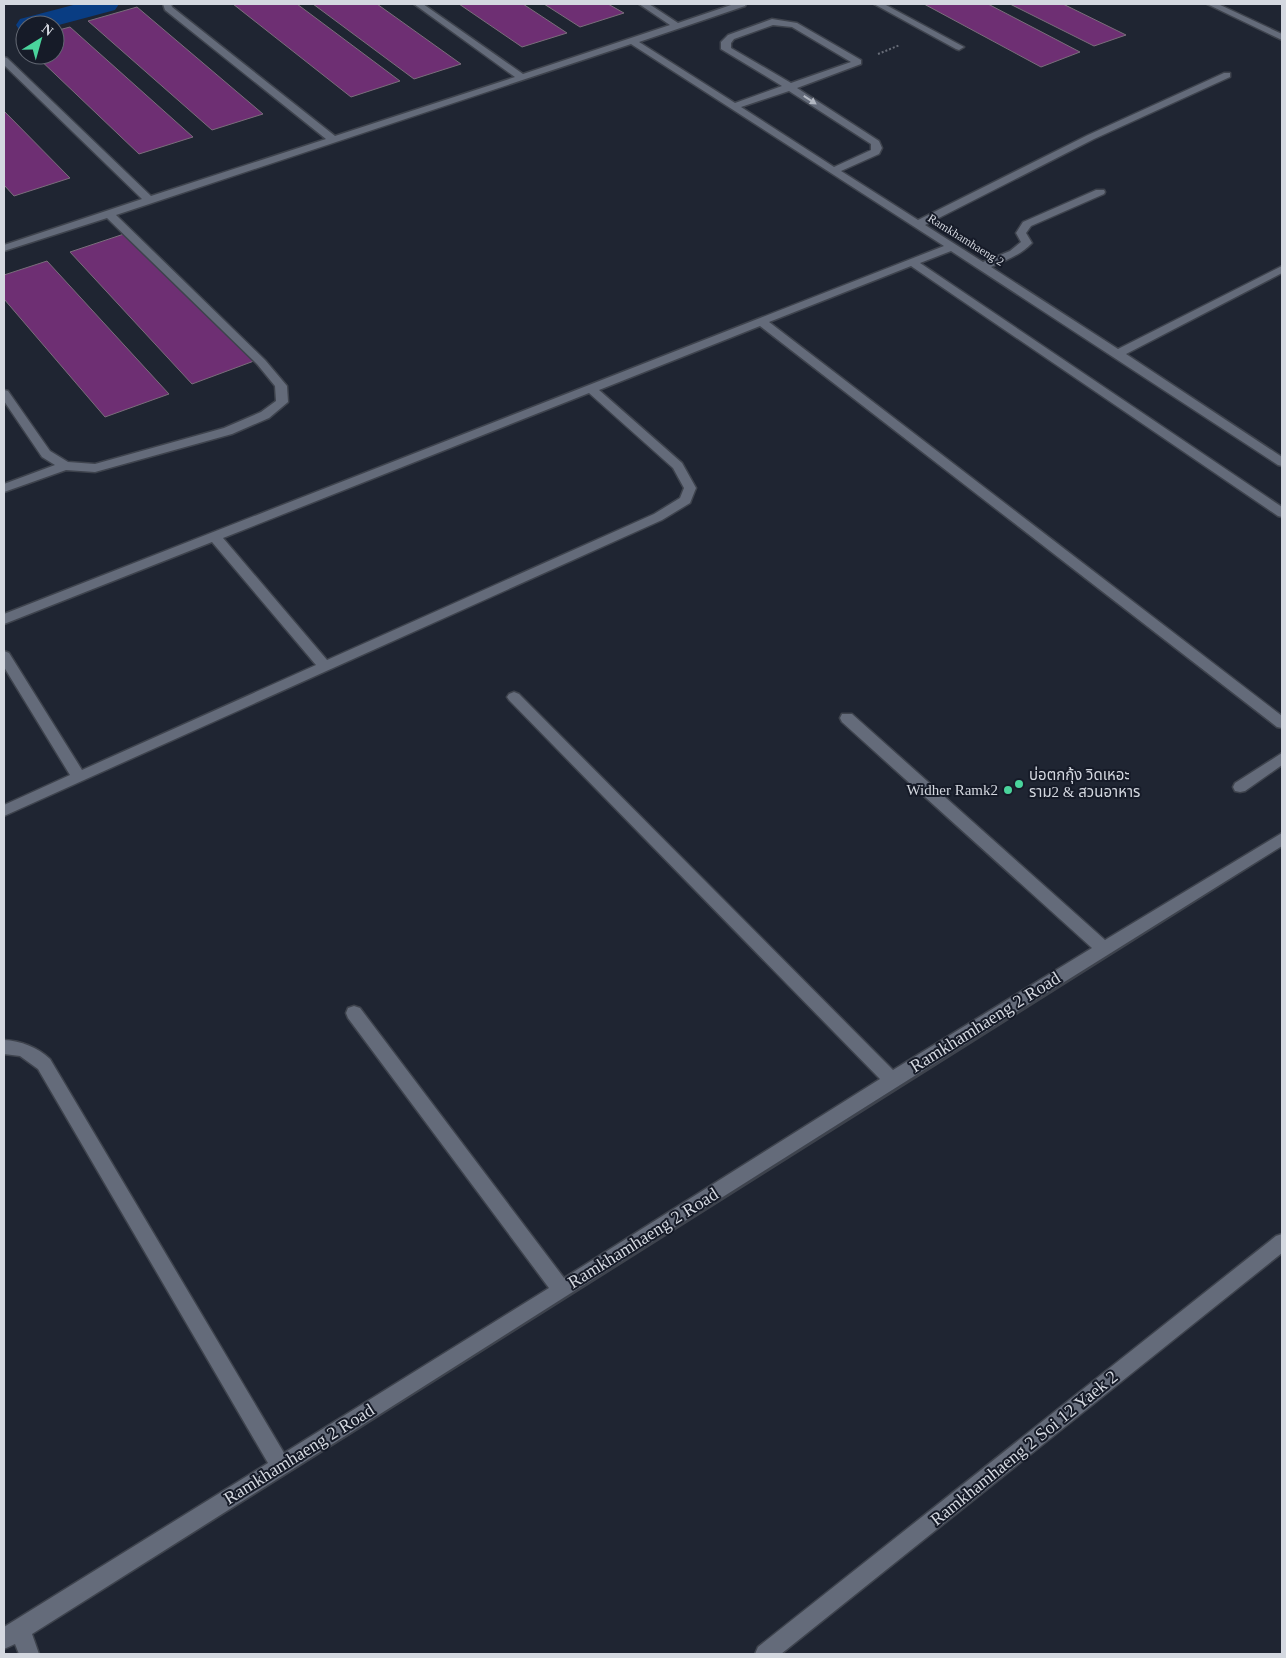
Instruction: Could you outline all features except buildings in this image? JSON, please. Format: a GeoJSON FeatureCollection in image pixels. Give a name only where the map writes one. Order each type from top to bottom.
{"type":"FeatureCollection","features":[{"type":"Feature","properties":{"kind":"street"},"geometry":{"type":"LineString","coordinates":[[167,4],[168,8],[332,139]]}},
{"type":"Feature","properties":{"kind":"street"},"geometry":{"type":"LineString","coordinates":[[418,4],[522,78]]}},
{"type":"Feature","properties":{"kind":"street"},"geometry":{"type":"LineString","coordinates":[[643,4],[677,26]]}},
{"type":"Feature","properties":{"kind":"street"},"geometry":{"type":"LineString","coordinates":[[4,248],[332,139],[633,42],[742,4]]}},
{"type":"Feature","properties":{"kind":"street"},"geometry":{"type":"LineString","coordinates":[[878,4],[959,47]]}},
{"type":"Feature","properties":{"kind":"street"},"geometry":{"type":"LineString","coordinates":[[1211,4],[1282,37]]}},
{"type":"Feature","properties":{"kind":"street"},"geometry":{"type":"LineString","coordinates":[[734,107],[790,87],[858,62],[794,25],[787,23],[772,22],[731,37],[724,45],[726,49],[790,87],[876,143],[877,148],[875,152],[833,171]]}},
{"type":"Feature","properties":{"kind":"street","name":"Ramkhamhaeng 2"},"geometry":{"type":"LineString","coordinates":[[633,42],[917,226],[1120,354],[1282,462]]}},
{"type":"Feature","properties":{"kind":"street"},"geometry":{"type":"LineString","coordinates":[[4,60],[149,200]]}},
{"type":"Feature","properties":{"kind":"street"},"geometry":{"type":"LineString","coordinates":[[917,226],[1091,137],[1227,75]]}},
{"type":"Feature","properties":{"kind":"street"},"geometry":{"type":"LineString","coordinates":[[983,266],[1014,253],[1027,243],[1022,233],[1027,224],[1100,192]]}},
{"type":"Feature","properties":{"kind":"street"},"geometry":{"type":"LineString","coordinates":[[4,488],[66,466],[95,468],[228,431],[265,415],[282,402],[281,386],[261,362],[109,214]]}},
{"type":"Feature","properties":{"kind":"street"},"geometry":{"type":"LineString","coordinates":[[4,619],[951,247]]}},
{"type":"Feature","properties":{"kind":"street"},"geometry":{"type":"LineString","coordinates":[[912,262],[1282,513]]}},
{"type":"Feature","properties":{"kind":"street"},"geometry":{"type":"LineString","coordinates":[[1120,354],[1282,269]]}},
{"type":"Feature","properties":{"kind":"street"},"geometry":{"type":"LineString","coordinates":[[760,321],[1282,723]]}},
{"type":"Feature","properties":{"kind":"street"},"geometry":{"type":"LineString","coordinates":[[4,811],[658,517],[686,500],[690,488],[678,466],[590,388]]}},
{"type":"Feature","properties":{"kind":"street"},"geometry":{"type":"LineString","coordinates":[[4,393],[46,454],[66,466]]}},
{"type":"Feature","properties":{"kind":"street"},"geometry":{"type":"LineString","coordinates":[[214,536],[325,667]]}},
{"type":"Feature","properties":{"kind":"street"},"geometry":{"type":"LineString","coordinates":[[4,656],[79,777]]}},
{"type":"Feature","properties":{"kind":"street"},"geometry":{"type":"LineString","coordinates":[[514,697],[892,1080]]}},
{"type":"Feature","properties":{"kind":"street"},"geometry":{"type":"LineString","coordinates":[[846,718],[1104,949]]}},
{"type":"Feature","properties":{"kind":"street"},"geometry":{"type":"LineString","coordinates":[[1240,787],[1282,758]]}},
{"type":"Feature","properties":{"kind":"street","name":"Ramkhamhaeng 2 Road"},"geometry":{"type":"LineString","coordinates":[[12,1635],[280,1465],[562,1290],[892,1080],[1282,839]]}},
{"type":"Feature","properties":{"kind":"street"},"geometry":{"type":"LineString","coordinates":[[354,1013],[562,1290]]}},
{"type":"Feature","properties":{"kind":"street"},"geometry":{"type":"LineString","coordinates":[[4,1047],[15,1047],[37,1057],[44,1064],[280,1465]]}},
{"type":"Feature","properties":{"kind":"street","name":"Ramkhamhaeng 2 Soi 12 Yaek 2"},"geometry":{"type":"LineString","coordinates":[[765,1654],[1282,1242]]}},
{"type":"Feature","properties":{"kind":"street"},"geometry":{"type":"LineString","coordinates":[[12,1635],[29,1654]]}},
{"type":"Feature","properties":{"kind":"waterway"},"geometry":{"type":"LineString","coordinates":[[65,15],[106,4]]}},
{"type":"Feature","properties":{"kind":"place","name":"บ่อตกกุ้ง วิดเหอะ ราม2 & สวนอาหาร"},"geometry":{"type":"Point","coordinates":[1019,784]}},
{"type":"Feature","properties":{"kind":"place","name":"Widher Ramk2"},"geometry":{"type":"Point","coordinates":[1008,790]}}]}
